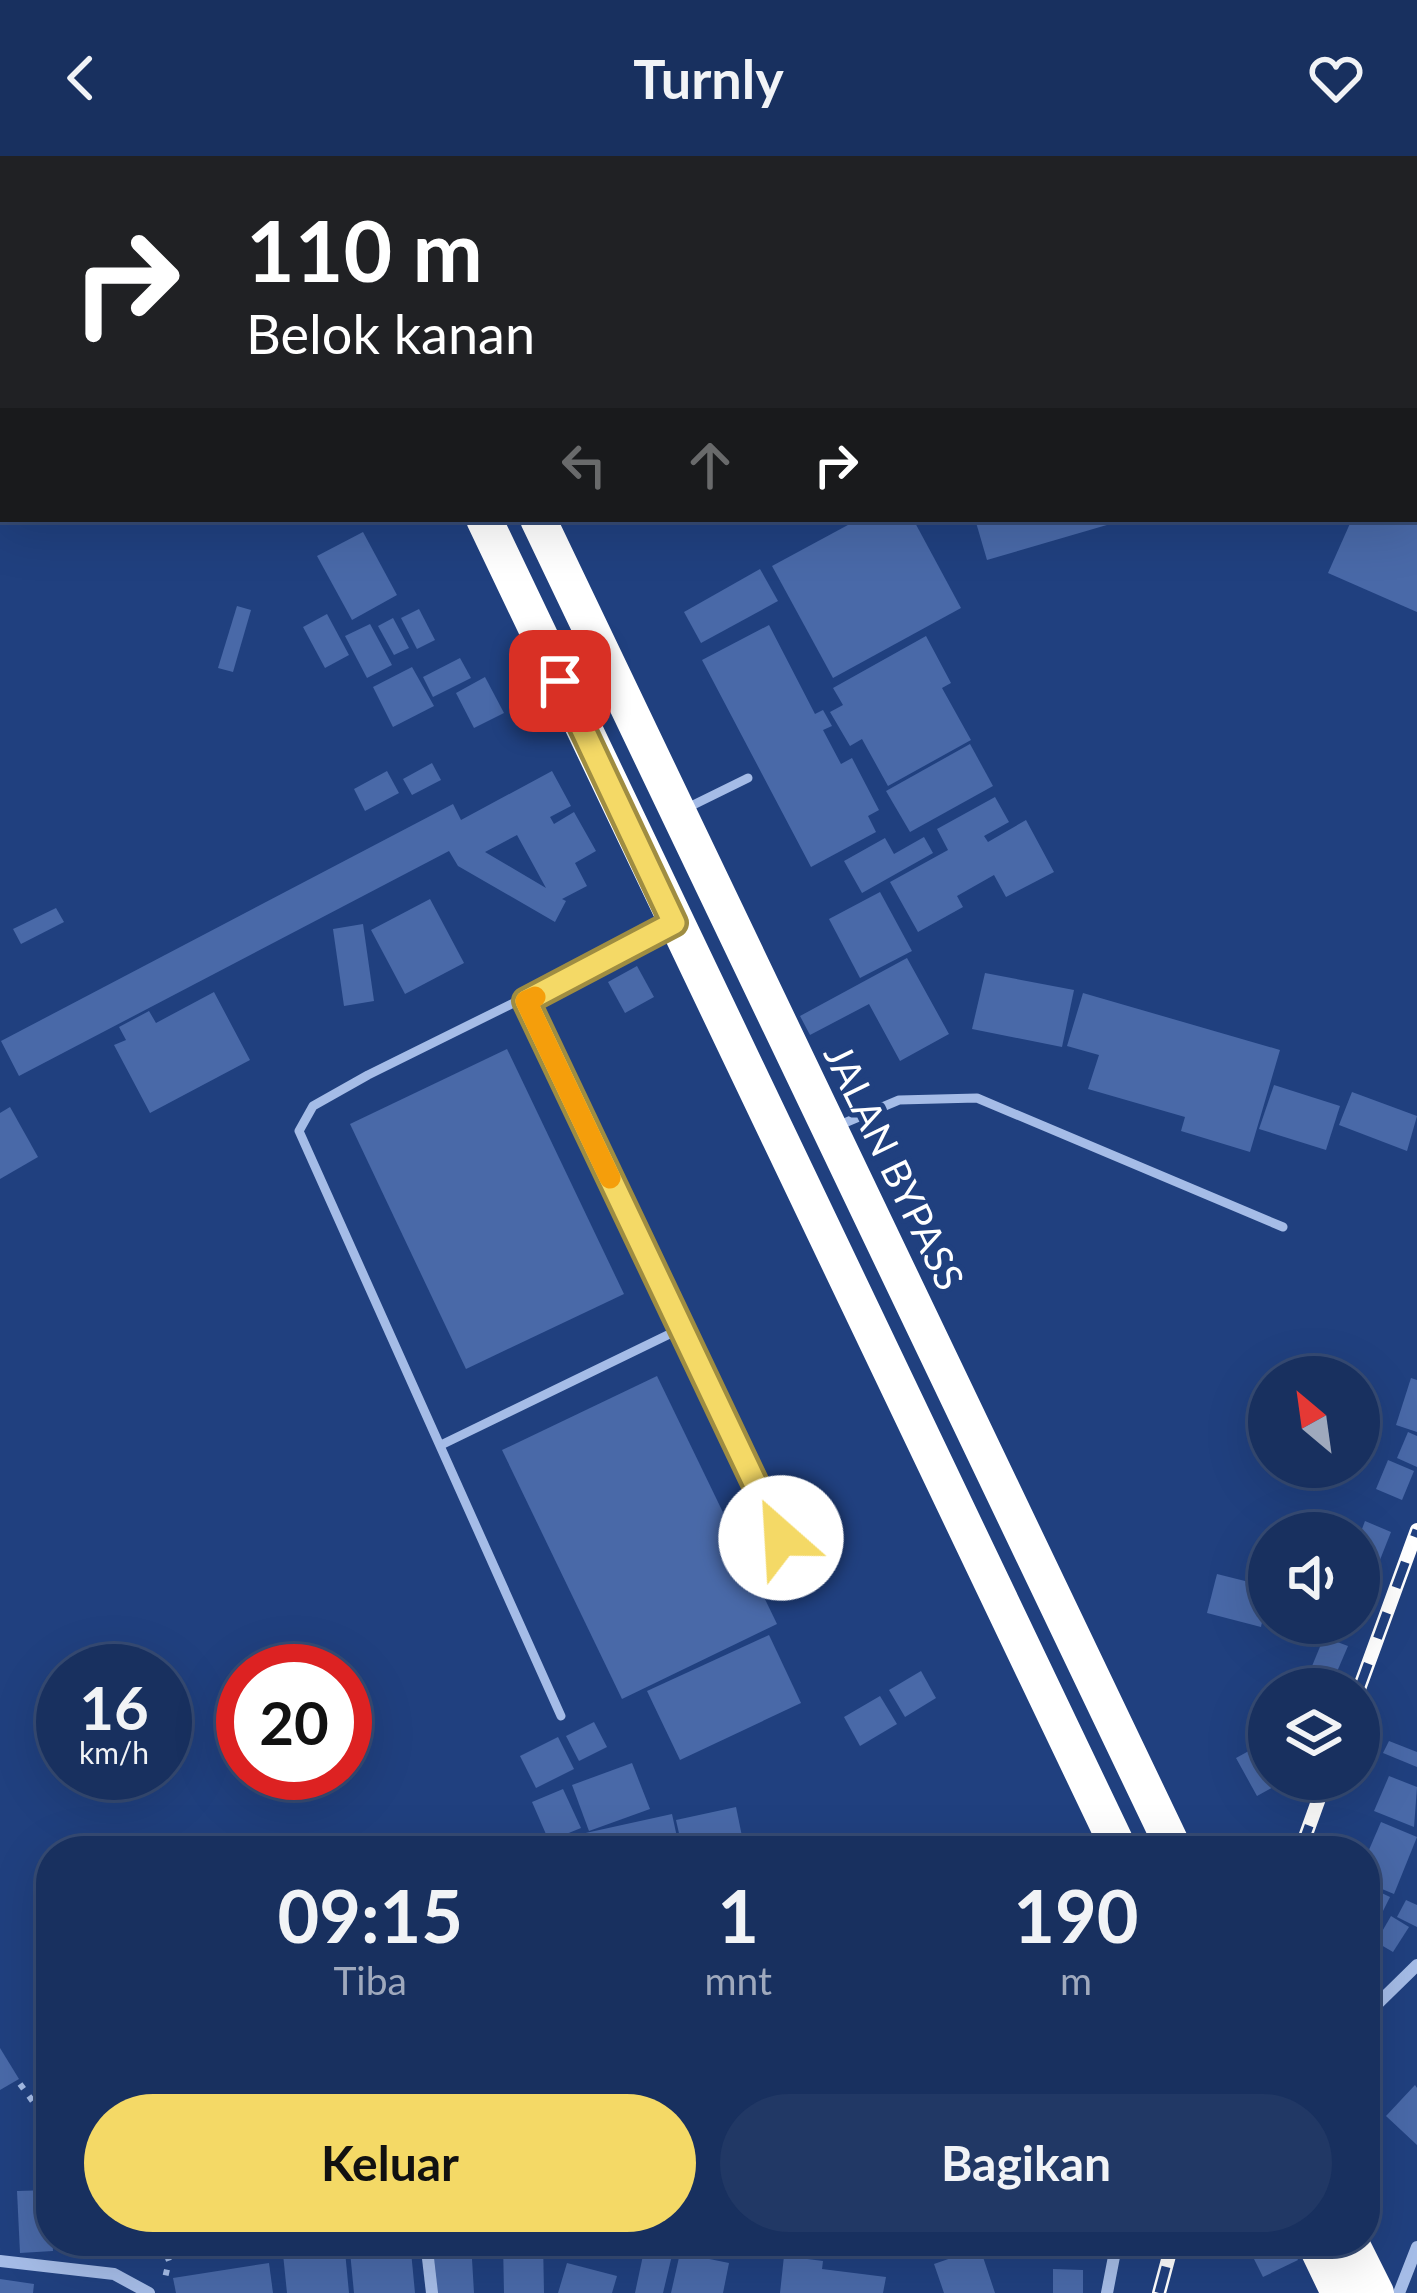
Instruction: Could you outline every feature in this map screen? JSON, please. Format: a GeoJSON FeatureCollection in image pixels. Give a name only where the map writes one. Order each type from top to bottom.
{"type":"FeatureCollection","features":[{"type":"Feature","properties":{"kind":"highway"},"geometry":{"type":"LineString","coordinates":[[485,522],[1109,1836]]}},
{"type":"Feature","properties":{"kind":"highway","name":"JALAN BYPASS"},"geometry":{"type":"LineString","coordinates":[[539,522],[1168,1836]]}},
{"type":"Feature","properties":{"kind":"highway"},"geometry":{"type":"LineString","coordinates":[[1322,2256],[1340,2293]]}},
{"type":"Feature","properties":{"kind":"highway"},"geometry":{"type":"LineString","coordinates":[[1358,2256],[1376,2293]]}},
{"type":"Feature","properties":{"kind":"street"},"geometry":{"type":"LineString","coordinates":[[1380,2001],[1417,1965]]}},
{"type":"Feature","properties":{"kind":"street"},"geometry":{"type":"LineString","coordinates":[[1399,2293],[1417,2247]]}},
{"type":"Feature","properties":{"kind":"street"},"geometry":{"type":"LineString","coordinates":[[428,2256],[432,2293]]}},
{"type":"Feature","properties":{"kind":"street"},"geometry":{"type":"LineString","coordinates":[[1107,2293],[1114,2256]]}},
{"type":"Feature","properties":{"kind":"street"},"geometry":{"type":"LineString","coordinates":[[0,2261],[114,2274],[149,2293]]}},
{"type":"Feature","properties":{"kind":"lane"},"geometry":{"type":"LineString","coordinates":[[677,813],[748,778]]}},
{"type":"Feature","properties":{"kind":"lane"},"geometry":{"type":"LineString","coordinates":[[561,1716],[299,1131],[313,1106],[674,923]]}},
{"type":"Feature","properties":{"kind":"lane"},"geometry":{"type":"LineString","coordinates":[[526,1001],[801,1580]]}},
{"type":"Feature","properties":{"kind":"lane"},"geometry":{"type":"LineString","coordinates":[[830,1129],[899,1100],[976,1097],[1283,1227]]}},
{"type":"Feature","properties":{"kind":"lane"},"geometry":{"type":"LineString","coordinates":[[441,1445],[680,1329]]}},
{"type":"Feature","properties":{"kind":"path"},"geometry":{"type":"LineString","coordinates":[[20,2084],[36,2106]]}},
{"type":"Feature","properties":{"kind":"path"},"geometry":{"type":"LineString","coordinates":[[161,2293],[167,2256]]}},
{"type":"Feature","properties":{"kind":"building"},"geometry":{"type":"Polygon","coordinates":[[[853,522],[915,522],[961,608],[833,678],[772,566],[853,522]]]}},
{"type":"Feature","properties":{"kind":"building"},"geometry":{"type":"Polygon","coordinates":[[[976,522],[1117,522],[987,560],[976,522]]]}},
{"type":"Feature","properties":{"kind":"building"},"geometry":{"type":"Polygon","coordinates":[[[1351,522],[1417,522],[1417,612],[1328,573],[1351,522]]]}},
{"type":"Feature","properties":{"kind":"building"},"geometry":{"type":"Polygon","coordinates":[[[363,532],[397,595],[352,620],[317,556],[363,532]]]}},
{"type":"Feature","properties":{"kind":"building"},"geometry":{"type":"Polygon","coordinates":[[[760,569],[778,601],[701,643],[684,612],[760,569]]]}},
{"type":"Feature","properties":{"kind":"building"},"geometry":{"type":"Polygon","coordinates":[[[237,606],[251,610],[233,672],[218,668],[237,606]]]}},
{"type":"Feature","properties":{"kind":"building"},"geometry":{"type":"Polygon","coordinates":[[[419,609],[435,640],[417,649],[401,618],[419,609]]]}},
{"type":"Feature","properties":{"kind":"building"},"geometry":{"type":"Polygon","coordinates":[[[327,614],[349,655],[325,668],[303,627],[327,614]]]}},
{"type":"Feature","properties":{"kind":"building"},"geometry":{"type":"Polygon","coordinates":[[[393,618],[409,648],[394,655],[378,626],[393,618]]]}},
{"type":"Feature","properties":{"kind":"building"},"geometry":{"type":"Polygon","coordinates":[[[370,624],[392,665],[367,678],[345,636],[370,624]]]}},
{"type":"Feature","properties":{"kind":"building"},"geometry":{"type":"Polygon","coordinates":[[[769,625],[815,714],[823,710],[832,726],[823,730],[841,764],[852,758],[879,810],[868,816],[876,832],[811,867],[702,660],[769,625]]]}},
{"type":"Feature","properties":{"kind":"building"},"geometry":{"type":"Polygon","coordinates":[[[926,636],[951,683],[942,688],[971,740],[888,786],[862,739],[850,746],[830,712],[843,705],[833,688],[926,636]]]}},
{"type":"Feature","properties":{"kind":"building"},"geometry":{"type":"Polygon","coordinates":[[[460,658],[471,678],[433,697],[423,677],[460,658]]]}},
{"type":"Feature","properties":{"kind":"building"},"geometry":{"type":"Polygon","coordinates":[[[412,667],[434,706],[393,727],[373,687],[412,667]]]}},
{"type":"Feature","properties":{"kind":"building"},"geometry":{"type":"Polygon","coordinates":[[[485,677],[504,713],[474,728],[456,693],[485,677]]]}},
{"type":"Feature","properties":{"kind":"building"},"geometry":{"type":"Polygon","coordinates":[[[970,744],[993,786],[910,832],[886,791],[970,744]]]}},
{"type":"Feature","properties":{"kind":"building"},"geometry":{"type":"Polygon","coordinates":[[[432,763],[441,780],[412,795],[403,779],[432,763]]]}},
{"type":"Feature","properties":{"kind":"building"},"geometry":{"type":"Polygon","coordinates":[[[387,771],[399,793],[365,811],[354,789],[387,771]]]}},
{"type":"Feature","properties":{"kind":"building"},"geometry":{"type":"Polygon","coordinates":[[[552,771],[571,806],[550,817],[554,824],[574,812],[596,851],[575,863],[587,886],[562,899],[566,901],[555,922],[458,866],[449,851],[19,1076],[1,1041],[453,804],[461,820],[552,771]],[[517,835],[485,852],[546,888],[517,835]]]}},
{"type":"Feature","properties":{"kind":"building"},"geometry":{"type":"Polygon","coordinates":[[[995,797],[1009,822],[984,836],[988,842],[1026,820],[1054,872],[1006,897],[994,875],[957,896],[963,907],[918,932],[890,882],[948,850],[937,829],[995,797]]]}},
{"type":"Feature","properties":{"kind":"building"},"geometry":{"type":"Polygon","coordinates":[[[924,837],[933,853],[862,893],[844,861],[885,838],[894,854],[924,837]]]}},
{"type":"Feature","properties":{"kind":"building"},"geometry":{"type":"Polygon","coordinates":[[[880,892],[912,951],[860,978],[829,919],[880,892]]]}},
{"type":"Feature","properties":{"kind":"building"},"geometry":{"type":"Polygon","coordinates":[[[430,899],[464,963],[405,994],[371,930],[430,899]]]}},
{"type":"Feature","properties":{"kind":"building"},"geometry":{"type":"Polygon","coordinates":[[[56,908],[64,922],[21,944],[13,929],[56,908]]]}},
{"type":"Feature","properties":{"kind":"building"},"geometry":{"type":"Polygon","coordinates":[[[363,924],[374,1001],[344,1006],[333,929],[363,924]]]}},
{"type":"Feature","properties":{"kind":"building"},"geometry":{"type":"Polygon","coordinates":[[[907,958],[949,1034],[900,1061],[869,1004],[810,1035],[800,1016],[907,958]]]}},
{"type":"Feature","properties":{"kind":"building"},"geometry":{"type":"Polygon","coordinates":[[[637,966],[654,997],[625,1013],[608,982],[637,966]]]}},
{"type":"Feature","properties":{"kind":"building"},"geometry":{"type":"Polygon","coordinates":[[[985,973],[1074,990],[1062,1047],[972,1029],[985,973]]]}},
{"type":"Feature","properties":{"kind":"building"},"geometry":{"type":"Polygon","coordinates":[[[214,992],[250,1060],[150,1113],[114,1045],[126,1040],[119,1027],[149,1011],[156,1023],[214,992]]]}},
{"type":"Feature","properties":{"kind":"building"},"geometry":{"type":"Polygon","coordinates":[[[1083,993],[1280,1050],[1250,1152],[1181,1131],[1185,1117],[1088,1089],[1099,1055],[1067,1046],[1083,993]]]}},
{"type":"Feature","properties":{"kind":"building"},"geometry":{"type":"Polygon","coordinates":[[[507,1049],[624,1294],[466,1369],[350,1124],[507,1049]]]}},
{"type":"Feature","properties":{"kind":"building"},"geometry":{"type":"Polygon","coordinates":[[[1274,1085],[1340,1106],[1326,1150],[1259,1129],[1274,1085]]]}},
{"type":"Feature","properties":{"kind":"building"},"geometry":{"type":"Polygon","coordinates":[[[1352,1092],[1417,1116],[1407,1151],[1339,1125],[1352,1092]]]}},
{"type":"Feature","properties":{"kind":"building"},"geometry":{"type":"Polygon","coordinates":[[[10,1107],[38,1157],[0,1179],[0,1113],[10,1107]]]}},
{"type":"Feature","properties":{"kind":"building"},"geometry":{"type":"Polygon","coordinates":[[[657,1376],[777,1624],[622,1699],[502,1450],[657,1376]]]}},
{"type":"Feature","properties":{"kind":"building"},"geometry":{"type":"Polygon","coordinates":[[[1411,1378],[1417,1380],[1417,1432],[1396,1425],[1411,1378]]]}},
{"type":"Feature","properties":{"kind":"building"},"geometry":{"type":"Polygon","coordinates":[[[1408,1432],[1417,1436],[1417,1467],[1397,1458],[1408,1432]]]}},
{"type":"Feature","properties":{"kind":"building"},"geometry":{"type":"Polygon","coordinates":[[[1388,1460],[1414,1471],[1402,1500],[1376,1489],[1388,1460]]]}},
{"type":"Feature","properties":{"kind":"building"},"geometry":{"type":"Polygon","coordinates":[[[1380,1527],[1391,1532],[1380,1560],[1380,1527]]]}},
{"type":"Feature","properties":{"kind":"building"},"geometry":{"type":"Polygon","coordinates":[[[1217,1574],[1248,1582],[1248,1624],[1207,1613],[1217,1574]]]}},
{"type":"Feature","properties":{"kind":"building"},"geometry":{"type":"Polygon","coordinates":[[[769,1635],[801,1703],[680,1760],[647,1691],[769,1635]]]}},
{"type":"Feature","properties":{"kind":"building"},"geometry":{"type":"Polygon","coordinates":[[[1321,1644],[1348,1646],[1339,1668],[1311,1668],[1321,1644]]]}},
{"type":"Feature","properties":{"kind":"building"},"geometry":{"type":"Polygon","coordinates":[[[921,1671],[936,1698],[905,1717],[889,1690],[921,1671]]]}},
{"type":"Feature","properties":{"kind":"building"},"geometry":{"type":"Polygon","coordinates":[[[880,1696],[897,1724],[860,1746],[844,1717],[880,1696]]]}},
{"type":"Feature","properties":{"kind":"building"},"geometry":{"type":"Polygon","coordinates":[[[594,1722],[607,1747],[579,1761],[566,1736],[594,1722]]]}},
{"type":"Feature","properties":{"kind":"building"},"geometry":{"type":"Polygon","coordinates":[[[558,1737],[574,1769],[536,1788],[520,1756],[558,1737]]]}},
{"type":"Feature","properties":{"kind":"building"},"geometry":{"type":"Polygon","coordinates":[[[1389,1741],[1417,1752],[1417,1767],[1383,1753],[1389,1741]]]}},
{"type":"Feature","properties":{"kind":"building"},"geometry":{"type":"Polygon","coordinates":[[[1248,1751],[1248,1780],[1236,1758],[1248,1751]]]}},
{"type":"Feature","properties":{"kind":"building"},"geometry":{"type":"Polygon","coordinates":[[[632,1763],[650,1809],[589,1831],[572,1785],[632,1763]]]}},
{"type":"Feature","properties":{"kind":"building"},"geometry":{"type":"Polygon","coordinates":[[[1389,1776],[1417,1787],[1414,1827],[1374,1811],[1389,1776]]]}},
{"type":"Feature","properties":{"kind":"building"},"geometry":{"type":"Polygon","coordinates":[[[563,1789],[581,1828],[547,1836],[532,1802],[563,1789]]]}},
{"type":"Feature","properties":{"kind":"building"},"geometry":{"type":"Polygon","coordinates":[[[736,1807],[742,1836],[680,1836],[676,1820],[736,1807]]]}},
{"type":"Feature","properties":{"kind":"building"},"geometry":{"type":"Polygon","coordinates":[[[672,1814],[677,1836],[581,1836],[672,1814]]]}},
{"type":"Feature","properties":{"kind":"building"},"geometry":{"type":"Polygon","coordinates":[[[1381,1822],[1417,1837],[1394,1894],[1380,1888],[1380,1836],[1375,1836],[1381,1822]]]}},
{"type":"Feature","properties":{"kind":"building"},"geometry":{"type":"Polygon","coordinates":[[[1380,1892],[1390,1897],[1380,1917],[1380,1892]]]}},
{"type":"Feature","properties":{"kind":"building"},"geometry":{"type":"Polygon","coordinates":[[[1406,1900],[1417,1905],[1417,1927],[1397,1917],[1406,1900]]]}},
{"type":"Feature","properties":{"kind":"building"},"geometry":{"type":"Polygon","coordinates":[[[1391,1916],[1409,1927],[1393,1952],[1380,1944],[1391,1916]]]}},
{"type":"Feature","properties":{"kind":"building"},"geometry":{"type":"Polygon","coordinates":[[[0,2048],[19,2079],[0,2090],[0,2048]]]}},
{"type":"Feature","properties":{"kind":"building"},"geometry":{"type":"Polygon","coordinates":[[[1415,2085],[1417,2088],[1417,2145],[1386,2116],[1415,2085]]]}},
{"type":"Feature","properties":{"kind":"building"},"geometry":{"type":"Polygon","coordinates":[[[36,2190],[36,2252],[20,2253],[17,2191],[36,2190]]]}},
{"type":"Feature","properties":{"kind":"building"},"geometry":{"type":"Polygon","coordinates":[[[283,2256],[345,2256],[349,2293],[287,2293],[283,2256]]]}},
{"type":"Feature","properties":{"kind":"building"},"geometry":{"type":"Polygon","coordinates":[[[350,2256],[411,2256],[415,2293],[354,2293],[350,2256]]]}},
{"type":"Feature","properties":{"kind":"building"},"geometry":{"type":"Polygon","coordinates":[[[430,2256],[500,2256],[472,2259],[474,2293],[433,2293],[430,2256]]]}},
{"type":"Feature","properties":{"kind":"building"},"geometry":{"type":"Polygon","coordinates":[[[503,2256],[543,2256],[544,2293],[504,2293],[503,2256]]]}},
{"type":"Feature","properties":{"kind":"building"},"geometry":{"type":"Polygon","coordinates":[[[643,2256],[672,2256],[663,2293],[635,2293],[643,2256]]]}},
{"type":"Feature","properties":{"kind":"building"},"geometry":{"type":"Polygon","coordinates":[[[679,2256],[729,2263],[723,2293],[671,2293],[679,2256]]]}},
{"type":"Feature","properties":{"kind":"building"},"geometry":{"type":"Polygon","coordinates":[[[784,2256],[823,2261],[822,2269],[886,2277],[883,2293],[780,2293],[784,2256]]]}},
{"type":"Feature","properties":{"kind":"building"},"geometry":{"type":"Polygon","coordinates":[[[957,2256],[983,2256],[995,2293],[944,2293],[934,2264],[957,2256]]]}},
{"type":"Feature","properties":{"kind":"building"},"geometry":{"type":"Polygon","coordinates":[[[1252,2256],[1296,2256],[1298,2260],[1263,2277],[1252,2256]]]}},
{"type":"Feature","properties":{"kind":"building"},"geometry":{"type":"Polygon","coordinates":[[[269,2263],[273,2293],[176,2293],[173,2278],[269,2263]]]}},
{"type":"Feature","properties":{"kind":"building"},"geometry":{"type":"Polygon","coordinates":[[[567,2263],[617,2276],[612,2293],[558,2293],[567,2263]]]}},
{"type":"Feature","properties":{"kind":"building"},"geometry":{"type":"Polygon","coordinates":[[[1053,2269],[1083,2270],[1083,2293],[1053,2293],[1053,2269]]]}},
{"type":"Feature","properties":{"kind":"building"},"geometry":{"type":"Polygon","coordinates":[[[0,2279],[34,2284],[33,2293],[0,2293],[0,2279]]]}},
{"type":"Feature","properties":{"kind":"railway"},"geometry":{"type":"LineString","coordinates":[[1367,1668],[1417,1530]]}},
{"type":"Feature","properties":{"kind":"railway"},"geometry":{"type":"LineString","coordinates":[[1305,1836],[1318,1800]]}},
{"type":"Feature","properties":{"kind":"railway"},"geometry":{"type":"LineString","coordinates":[[1159,2293],[1169,2256]]}},
{"type":"Feature","properties":{"kind":"slow traffic"},"geometry":{"type":"LineString","coordinates":[[535,997],[526,1001],[610,1178]]}},
{"type":"Feature","properties":{"kind":"route"},"geometry":{"type":"LineString","coordinates":[[560,681],[674,923],[526,1001],[781,1538]]}}]}
